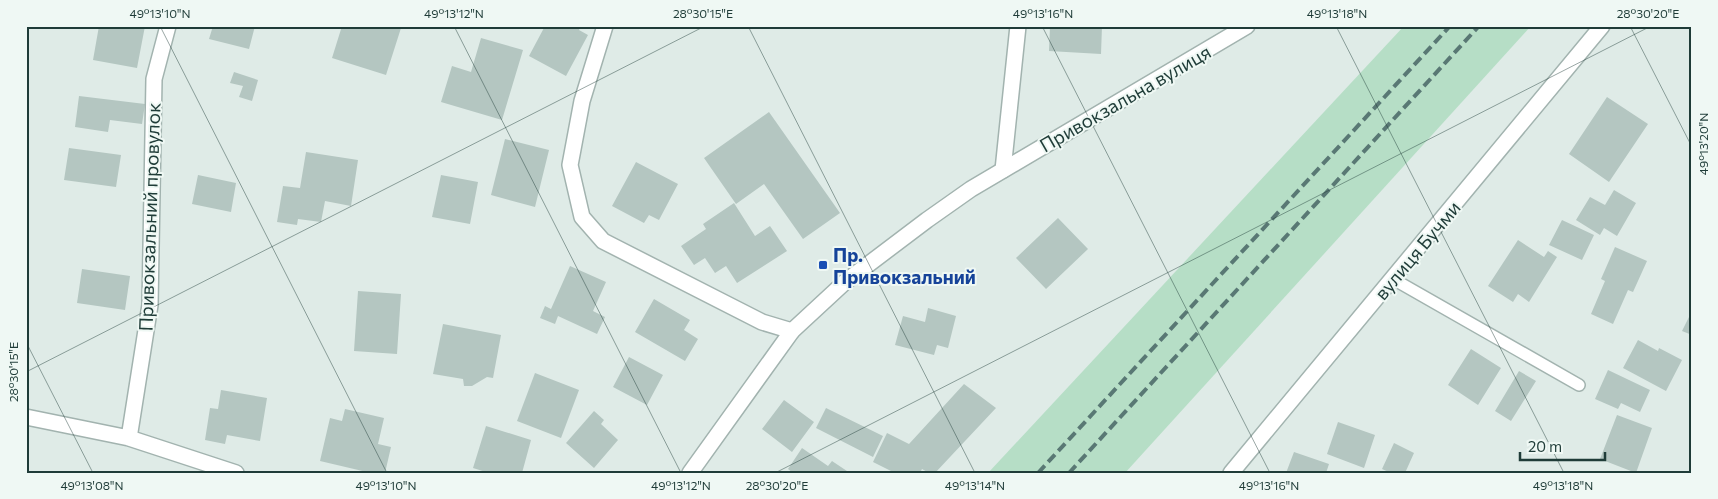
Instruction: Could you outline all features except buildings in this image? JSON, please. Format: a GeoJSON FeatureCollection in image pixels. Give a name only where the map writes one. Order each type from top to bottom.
{"type":"FeatureCollection","features":[{"type":"Feature","properties":{"kind":"street","name":"Привокзальний провулок"},"geometry":{"type":"LineString","coordinates":[[129,438],[150,305],[154,79],[168,26]]}},
{"type":"Feature","properties":{"kind":"street"},"geometry":{"type":"LineString","coordinates":[[605,26],[582,101],[570,165],[582,217],[602,242],[762,322],[792,331]]}},
{"type":"Feature","properties":{"kind":"street"},"geometry":{"type":"LineString","coordinates":[[1003,170],[1018,26]]}},
{"type":"Feature","properties":{"kind":"street","name":"Привокзальна вулиця"},"geometry":{"type":"LineString","coordinates":[[690,473],[792,331],[845,282],[904,236],[971,189],[1247,26]]}},
{"type":"Feature","properties":{"kind":"street","name":"вулиця Бучми"},"geometry":{"type":"LineString","coordinates":[[1232,473],[1602,26]]}},
{"type":"Feature","properties":{"kind":"street"},"geometry":{"type":"LineString","coordinates":[[26,417],[129,438],[236,473]]}},
{"type":"Feature","properties":{"kind":"lane"},"geometry":{"type":"LineString","coordinates":[[1392,279],[1579,385]]}},
{"type":"Feature","properties":{"kind":"green space"},"geometry":{"type":"Polygon","coordinates":[[[1404,26],[1531,26],[1125,473],[988,473],[1404,26]]]}},
{"type":"Feature","properties":{"kind":"railway"},"geometry":{"type":"LineString","coordinates":[[1038,473],[1450,26]]}},
{"type":"Feature","properties":{"kind":"railway"},"geometry":{"type":"LineString","coordinates":[[1069,473],[1479,26]]}},
{"type":"Feature","properties":{"kind":"place","name":"Пр. Привокзальний"},"geometry":{"type":"Point","coordinates":[823,265]}}]}
